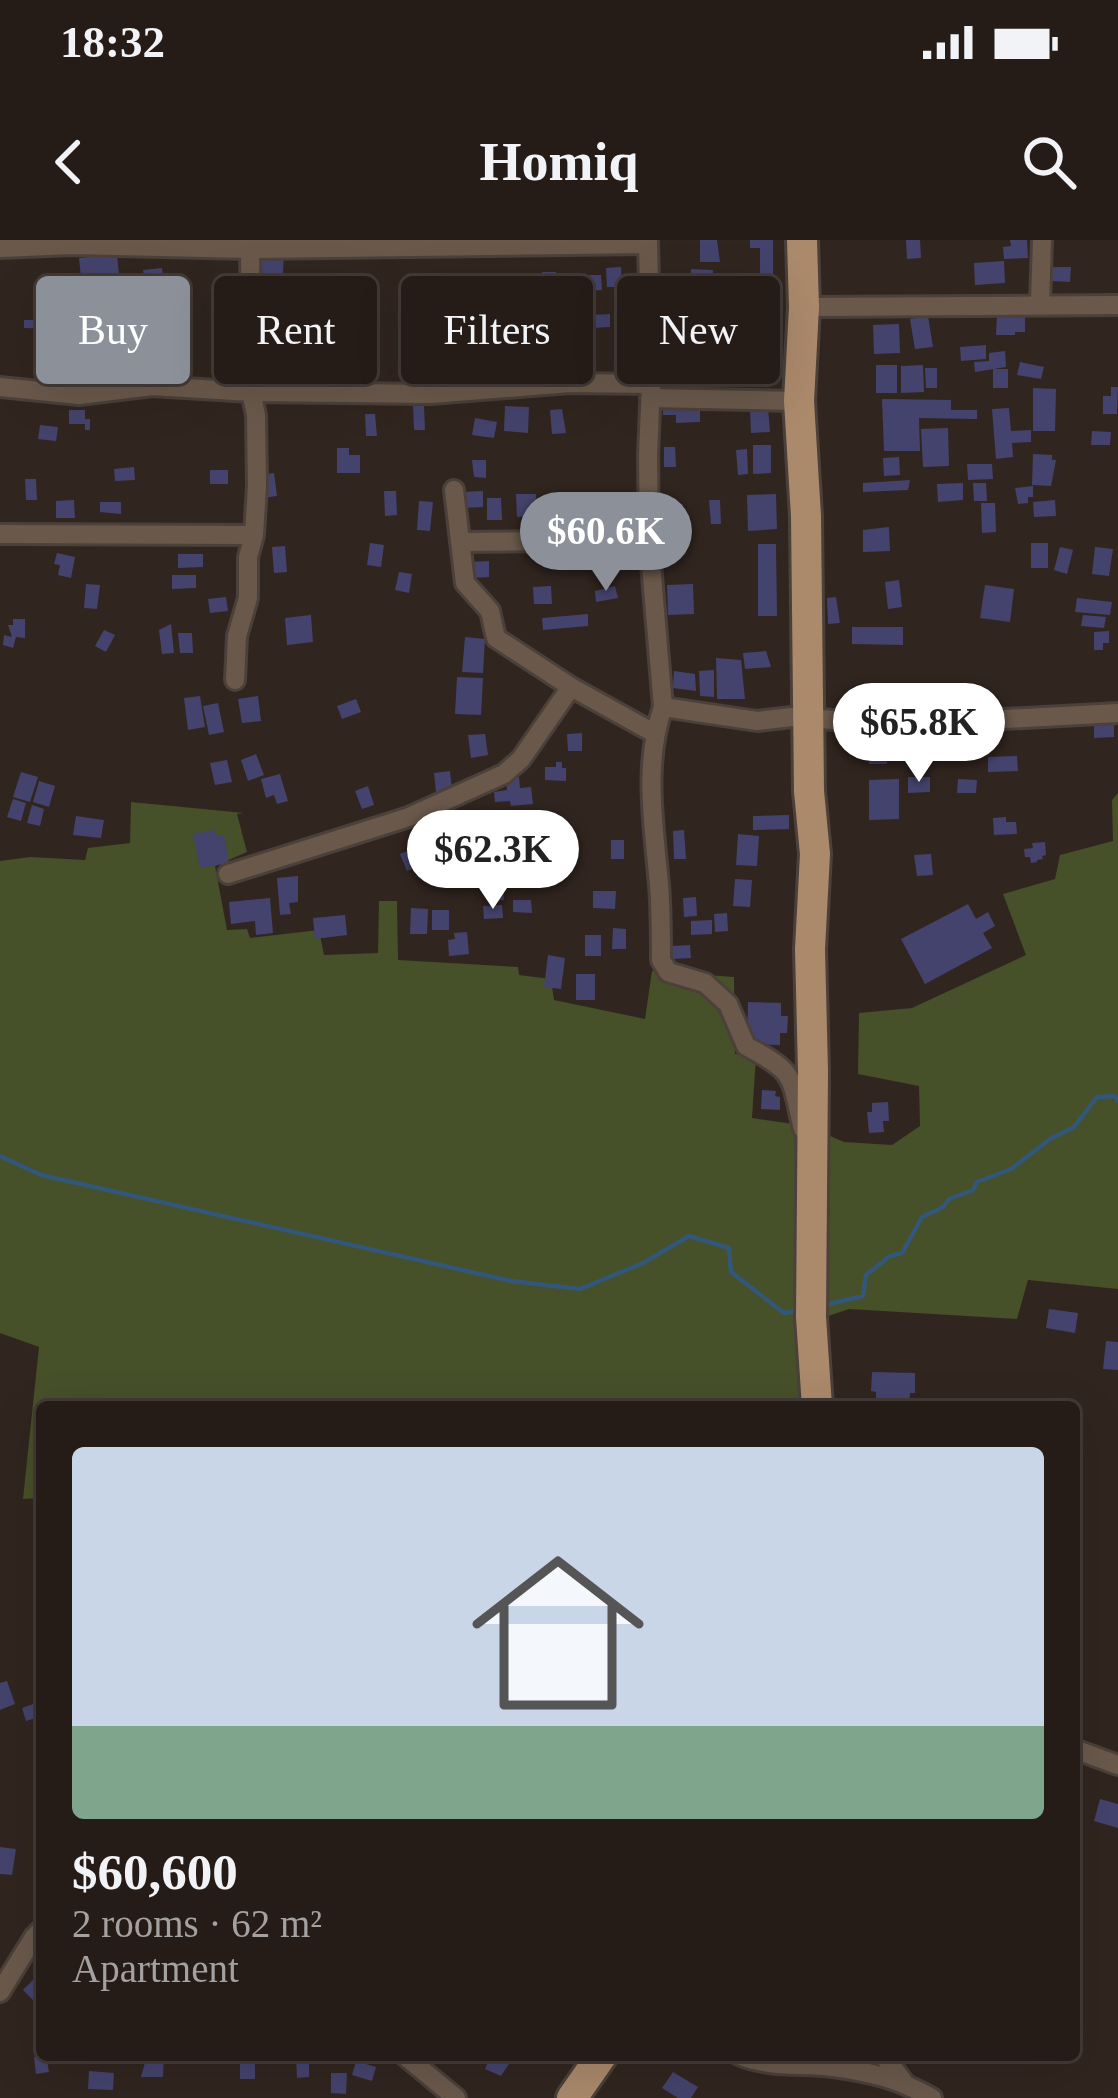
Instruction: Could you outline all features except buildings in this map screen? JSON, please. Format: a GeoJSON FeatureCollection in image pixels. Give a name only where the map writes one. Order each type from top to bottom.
{"type":"FeatureCollection","features":[{"type":"Feature","properties":{"kind":"main road"},"geometry":{"type":"LineString","coordinates":[[802,240],[799,401],[806,516],[809,791],[815,854],[810,949],[817,1401]]}},
{"type":"Feature","properties":{"kind":"main road"},"geometry":{"type":"LineString","coordinates":[[572,2098],[598,2061]]}},
{"type":"Feature","properties":{"kind":"street"},"geometry":{"type":"LineString","coordinates":[[1040,305],[1042,240]]}},
{"type":"Feature","properties":{"kind":"street"},"geometry":{"type":"LineString","coordinates":[[0,248],[648,242],[649,540],[663,707],[654,733],[652,831],[662,965],[673,975],[708,986],[728,1004],[746,1046],[771,1058],[790,1077],[811,1162]]}},
{"type":"Feature","properties":{"kind":"street"},"geometry":{"type":"LineString","coordinates":[[235,680],[254,535],[256,415],[251,392],[250,245]]}},
{"type":"Feature","properties":{"kind":"street"},"geometry":{"type":"LineString","coordinates":[[804,307],[1118,305]]}},
{"type":"Feature","properties":{"kind":"street"},"geometry":{"type":"LineString","coordinates":[[0,387],[80,394],[152,386],[430,394],[570,383],[799,401]]}},
{"type":"Feature","properties":{"kind":"street"},"geometry":{"type":"LineString","coordinates":[[454,490],[465,583],[490,610],[496,638],[654,733]]}},
{"type":"Feature","properties":{"kind":"street"},"geometry":{"type":"LineString","coordinates":[[0,534],[254,535]]}},
{"type":"Feature","properties":{"kind":"street"},"geometry":{"type":"LineString","coordinates":[[460,542],[649,540]]}},
{"type":"Feature","properties":{"kind":"street"},"geometry":{"type":"LineString","coordinates":[[228,874],[409,817],[504,774],[521,759],[571,687]]}},
{"type":"Feature","properties":{"kind":"street"},"geometry":{"type":"LineString","coordinates":[[663,707],[757,721],[792,717],[967,721],[1118,713]]}},
{"type":"Feature","properties":{"kind":"street"},"geometry":{"type":"LineString","coordinates":[[1080,1751],[1118,1765]]}},
{"type":"Feature","properties":{"kind":"street"},"geometry":{"type":"LineString","coordinates":[[0,1992],[36,1935]]}},
{"type":"Feature","properties":{"kind":"street"},"geometry":{"type":"LineString","coordinates":[[411,2061],[456,2098]]}},
{"type":"Feature","properties":{"kind":"street"},"geometry":{"type":"LineString","coordinates":[[754,2061],[832,2067],[903,2080]]}},
{"type":"Feature","properties":{"kind":"street"},"geometry":{"type":"LineString","coordinates":[[889,2061],[903,2080],[932,2098]]}},
{"type":"Feature","properties":{"kind":"green space"},"geometry":{"type":"Polygon","coordinates":[[[1118,793],[1118,1289],[1028,1280],[1017,1319],[849,1309],[808,1323],[805,1401],[36,1401],[36,1498],[23,1499],[39,1347],[0,1333],[0,861],[30,857],[85,860],[88,848],[130,843],[131,802],[244,813],[237,814],[247,852],[215,866],[227,930],[247,929],[250,938],[319,930],[324,955],[378,953],[379,901],[397,901],[398,960],[518,967],[519,975],[551,979],[554,1000],[645,1019],[652,971],[734,977],[735,1054],[756,1057],[752,1118],[807,1126],[844,1142],[892,1145],[920,1126],[919,1086],[858,1074],[859,1013],[912,1008],[1026,955],[1003,894],[1055,879],[1060,855],[1113,841],[1112,800],[1118,793]]]}},
{"type":"Feature","properties":{"kind":"waterway"},"geometry":{"type":"LineString","coordinates":[[825,1305],[863,1296],[866,1275],[890,1256],[902,1253],[922,1217],[973,1190],[977,1182],[1011,1169],[1074,1127],[1097,1097],[1115,1096],[1118,1101]]}},
{"type":"Feature","properties":{"kind":"waterway"},"geometry":{"type":"LineString","coordinates":[[0,1156],[41,1175],[511,1281],[580,1289],[643,1263],[689,1236],[729,1248],[731,1272],[784,1313],[797,1311]]}}]}
